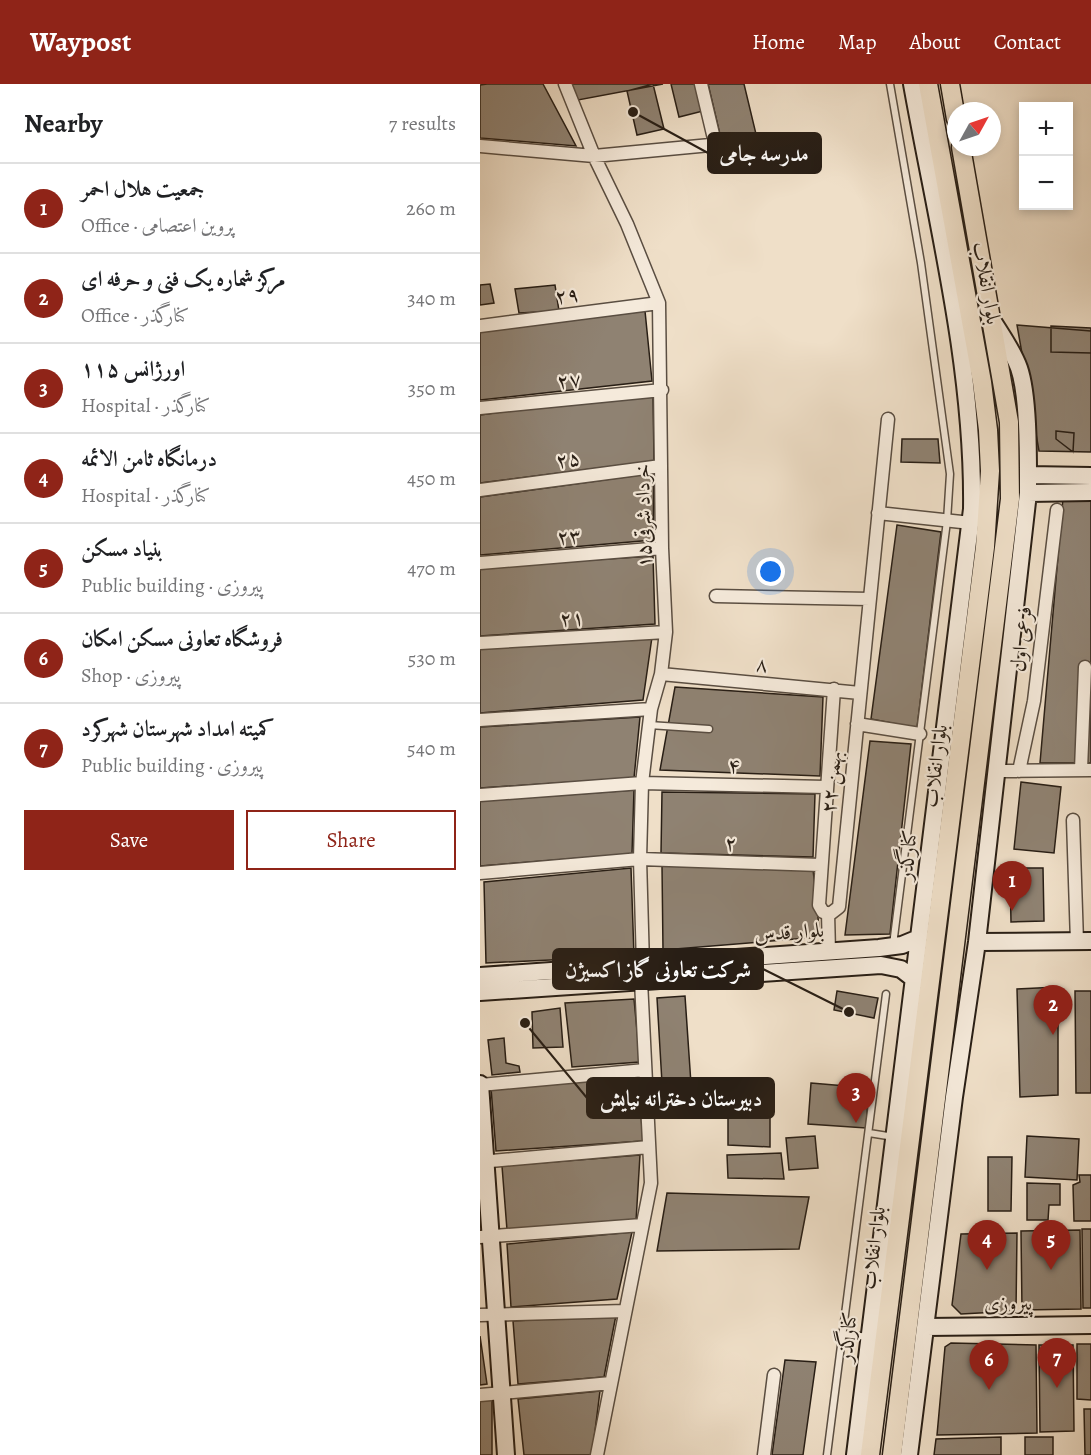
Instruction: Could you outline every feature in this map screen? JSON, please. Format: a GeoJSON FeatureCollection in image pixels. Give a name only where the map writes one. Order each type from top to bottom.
{"type":"FeatureCollection","features":[{"type":"Feature","properties":{"kind":"main road","name":"کنارگذر"},"geometry":{"type":"LineString","coordinates":[[855,1455],[873,1347],[895,1137],[908,1092],[914,979],[919,938],[944,811],[971,523],[973,471],[967,389],[942,207],[912,84]]}},
{"type":"Feature","properties":{"kind":"main road","name":"بلوار انقلاب"},"geometry":{"type":"LineString","coordinates":[[870,1455],[874,1419],[873,1347],[944,811],[972,647],[986,538],[990,471],[982,382],[942,207],[928,84]]}},
{"type":"Feature","properties":{"kind":"main road"},"geometry":{"type":"LineString","coordinates":[[950,84],[953,102]]}},
{"type":"Feature","properties":{"kind":"main road","name":"بلوار انقلاب"},"geometry":{"type":"LineString","coordinates":[[892,1455],[945,1097],[1009,509],[1009,422],[963,156]]}},
{"type":"Feature","properties":{"kind":"main road"},"geometry":{"type":"LineString","coordinates":[[909,1455],[926,1327],[945,1097],[977,942],[995,771],[1035,493],[1035,476],[1020,372],[1014,354],[992,320]]}},
{"type":"Feature","properties":{"kind":"main road"},"geometry":{"type":"LineString","coordinates":[[1035,476],[1091,476]]}},
{"type":"Feature","properties":{"kind":"main road"},"geometry":{"type":"LineString","coordinates":[[1035,493],[1091,492]]}},
{"type":"Feature","properties":{"kind":"main road"},"geometry":{"type":"LineString","coordinates":[[972,647],[992,650]]}},
{"type":"Feature","properties":{"kind":"main road","name":"بلوار قدس"},"geometry":{"type":"LineString","coordinates":[[480,992],[642,973],[830,960],[919,938]]}},
{"type":"Feature","properties":{"kind":"main road"},"geometry":{"type":"LineString","coordinates":[[977,942],[1084,941]]}},
{"type":"Feature","properties":{"kind":"main road","name":"بلوار قدس"},"geometry":{"type":"LineString","coordinates":[[830,960],[901,969],[914,979]]}},
{"type":"Feature","properties":{"kind":"main road","name":"بلوار قدس"},"geometry":{"type":"LineString","coordinates":[[480,976],[642,973]]}},
{"type":"Feature","properties":{"kind":"main road"},"geometry":{"type":"LineString","coordinates":[[480,1084],[488,1314],[501,1393],[506,1455]]}},
{"type":"Feature","properties":{"kind":"main road","name":"پیروزی"},"geometry":{"type":"LineString","coordinates":[[926,1327],[1091,1325]]}},
{"type":"Feature","properties":{"kind":"main road"},"geometry":{"type":"LineString","coordinates":[[874,1419],[896,1422]]}},
{"type":"Feature","properties":{"kind":"street","name":"۱۵خرداد شرقی"},"geometry":{"type":"LineString","coordinates":[[565,84],[659,303],[662,390],[662,548],[666,632],[661,674],[648,725],[642,783],[640,859],[645,1070],[651,1183],[597,1455]]}},
{"type":"Feature","properties":{"kind":"street"},"geometry":{"type":"LineString","coordinates":[[701,84],[716,147]]}},
{"type":"Feature","properties":{"kind":"street"},"geometry":{"type":"LineString","coordinates":[[480,146],[594,156],[716,147],[742,142]]}},
{"type":"Feature","properties":{"kind":"street","name":"۲۹"},"geometry":{"type":"LineString","coordinates":[[480,326],[659,303]]}},
{"type":"Feature","properties":{"kind":"street","name":"۲۷"},"geometry":{"type":"LineString","coordinates":[[480,408],[662,390]]}},
{"type":"Feature","properties":{"kind":"street","name":"۲۲ بهمن"},"geometry":{"type":"LineString","coordinates":[[834,689],[820,865],[819,905],[828,914],[837,911],[839,907],[888,419]]}},
{"type":"Feature","properties":{"kind":"street","name":"۲۵"},"geometry":{"type":"LineString","coordinates":[[480,490],[661,466]]}},
{"type":"Feature","properties":{"kind":"street","name":"فرعی اول"},"geometry":{"type":"LineString","coordinates":[[1019,771],[1034,701],[1057,510]]}},
{"type":"Feature","properties":{"kind":"street"},"geometry":{"type":"LineString","coordinates":[[878,513],[971,523]]}},
{"type":"Feature","properties":{"kind":"street","name":"۲۳"},"geometry":{"type":"LineString","coordinates":[[480,563],[662,548]]}},
{"type":"Feature","properties":{"kind":"street"},"geometry":{"type":"LineString","coordinates":[[716,596],[870,599]]}},
{"type":"Feature","properties":{"kind":"street","name":"۲۱"},"geometry":{"type":"LineString","coordinates":[[480,644],[666,632]]}},
{"type":"Feature","properties":{"kind":"street"},"geometry":{"type":"LineString","coordinates":[[995,771],[1086,770],[1085,667]]}},
{"type":"Feature","properties":{"kind":"street","name":"۸"},"geometry":{"type":"LineString","coordinates":[[661,674],[860,693]]}},
{"type":"Feature","properties":{"kind":"street"},"geometry":{"type":"LineString","coordinates":[[480,720],[651,709]]}},
{"type":"Feature","properties":{"kind":"street"},"geometry":{"type":"LineString","coordinates":[[857,724],[920,734]]}},
{"type":"Feature","properties":{"kind":"street","name":"۴"},"geometry":{"type":"LineString","coordinates":[[480,795],[642,783],[825,787]]}},
{"type":"Feature","properties":{"kind":"street"},"geometry":{"type":"LineString","coordinates":[[1073,820],[1084,941]]}},
{"type":"Feature","properties":{"kind":"street","name":"۲"},"geometry":{"type":"LineString","coordinates":[[480,873],[640,859],[820,865]]}},
{"type":"Feature","properties":{"kind":"street"},"geometry":{"type":"LineString","coordinates":[[828,914],[830,960]]}},
{"type":"Feature","properties":{"kind":"street"},"geometry":{"type":"LineString","coordinates":[[480,1084],[645,1070]]}},
{"type":"Feature","properties":{"kind":"street"},"geometry":{"type":"LineString","coordinates":[[483,1161],[649,1147]]}},
{"type":"Feature","properties":{"kind":"street"},"geometry":{"type":"LineString","coordinates":[[485,1237],[642,1225]]}},
{"type":"Feature","properties":{"kind":"street"},"geometry":{"type":"LineString","coordinates":[[488,1314],[625,1311]]}},
{"type":"Feature","properties":{"kind":"street"},"geometry":{"type":"LineString","coordinates":[[764,1455],[774,1375]]}},
{"type":"Feature","properties":{"kind":"street"},"geometry":{"type":"LineString","coordinates":[[480,1395],[611,1383]]}},
{"type":"Feature","properties":{"kind":"lane"},"geometry":{"type":"LineString","coordinates":[[890,84],[921,263],[950,474],[947,521],[893,946]]}},
{"type":"Feature","properties":{"kind":"lane"},"geometry":{"type":"LineString","coordinates":[[648,725],[709,729]]}},
{"type":"Feature","properties":{"kind":"lane"},"geometry":{"type":"LineString","coordinates":[[827,1455],[886,994]]}},
{"type":"Feature","properties":{"kind":"lane"},"geometry":{"type":"LineString","coordinates":[[869,1133],[895,1137]]}},
{"type":"Feature","properties":{"kind":"lane"},"geometry":{"type":"LineString","coordinates":[[843,1334],[873,1347]]}},
{"type":"Feature","properties":{"kind":"building"},"geometry":{"type":"Polygon","coordinates":[[[543,84],[576,146],[480,138],[480,85],[543,84]]]}},
{"type":"Feature","properties":{"kind":"building"},"geometry":{"type":"Polygon","coordinates":[[[571,84],[663,84],[578,100],[571,84]]]}},
{"type":"Feature","properties":{"kind":"building"},"geometry":{"type":"Polygon","coordinates":[[[653,84],[664,129],[637,135],[627,91],[653,84]]]}},
{"type":"Feature","properties":{"kind":"building"},"geometry":{"type":"Polygon","coordinates":[[[671,84],[696,84],[703,111],[679,117],[671,84]]]}},
{"type":"Feature","properties":{"kind":"building"},"geometry":{"type":"Polygon","coordinates":[[[708,84],[744,84],[756,134],[721,139],[708,84]]]}},
{"type":"Feature","properties":{"kind":"building"},"geometry":{"type":"Polygon","coordinates":[[[490,284],[494,303],[480,305],[480,285],[490,284]]]}},
{"type":"Feature","properties":{"kind":"building"},"geometry":{"type":"Polygon","coordinates":[[[555,285],[559,311],[519,313],[515,289],[555,285]]]}},
{"type":"Feature","properties":{"kind":"building"},"geometry":{"type":"Polygon","coordinates":[[[645,311],[652,381],[480,400],[480,332],[645,311]]]}},
{"type":"Feature","properties":{"kind":"building"},"geometry":{"type":"Polygon","coordinates":[[[1017,325],[1091,331],[1091,452],[1039,451],[1017,325]]]}},
{"type":"Feature","properties":{"kind":"building"},"geometry":{"type":"Polygon","coordinates":[[[1051,326],[1091,328],[1091,353],[1051,352],[1051,326]]]}},
{"type":"Feature","properties":{"kind":"building"},"geometry":{"type":"Polygon","coordinates":[[[653,391],[654,461],[480,483],[480,415],[653,391]]]}},
{"type":"Feature","properties":{"kind":"building"},"geometry":{"type":"Polygon","coordinates":[[[1056,431],[1074,433],[1073,452],[1056,439],[1056,431]]]}},
{"type":"Feature","properties":{"kind":"building"},"geometry":{"type":"Polygon","coordinates":[[[902,439],[938,439],[940,463],[901,462],[902,439]]]}},
{"type":"Feature","properties":{"kind":"building"},"geometry":{"type":"Polygon","coordinates":[[[654,473],[653,540],[480,555],[480,497],[654,473]]]}},
{"type":"Feature","properties":{"kind":"building"},"geometry":{"type":"Polygon","coordinates":[[[1063,498],[1091,499],[1091,763],[1040,763],[1063,498]]]}},
{"type":"Feature","properties":{"kind":"building"},"geometry":{"type":"Polygon","coordinates":[[[897,525],[941,532],[917,728],[871,719],[897,525]]]}},
{"type":"Feature","properties":{"kind":"building"},"geometry":{"type":"Polygon","coordinates":[[[653,556],[655,624],[480,636],[480,567],[653,556]]]}},
{"type":"Feature","properties":{"kind":"building"},"geometry":{"type":"Polygon","coordinates":[[[652,637],[643,700],[480,713],[480,644],[652,637]]]}},
{"type":"Feature","properties":{"kind":"building"},"geometry":{"type":"Polygon","coordinates":[[[675,687],[823,697],[820,776],[660,770],[675,687]]]}},
{"type":"Feature","properties":{"kind":"building"},"geometry":{"type":"Polygon","coordinates":[[[640,717],[634,778],[480,788],[480,727],[640,717]]]}},
{"type":"Feature","properties":{"kind":"building"},"geometry":{"type":"Polygon","coordinates":[[[870,741],[911,744],[890,934],[845,935],[870,741]]]}},
{"type":"Feature","properties":{"kind":"building"},"geometry":{"type":"Polygon","coordinates":[[[1021,782],[1061,787],[1054,853],[1014,849],[1021,782]]]}},
{"type":"Feature","properties":{"kind":"building"},"geometry":{"type":"Polygon","coordinates":[[[634,790],[632,854],[480,866],[480,801],[634,790]]]}},
{"type":"Feature","properties":{"kind":"building"},"geometry":{"type":"Polygon","coordinates":[[[662,792],[815,794],[813,857],[661,853],[662,792]]]}},
{"type":"Feature","properties":{"kind":"building"},"geometry":{"type":"Polygon","coordinates":[[[662,866],[813,869],[820,937],[663,950],[662,866]]]}},
{"type":"Feature","properties":{"kind":"building"},"geometry":{"type":"Polygon","coordinates":[[[631,868],[634,956],[486,963],[484,882],[631,868]]]}},
{"type":"Feature","properties":{"kind":"building"},"geometry":{"type":"Polygon","coordinates":[[[1010,868],[1043,868],[1044,921],[1011,922],[1010,868]]]}},
{"type":"Feature","properties":{"kind":"building"},"geometry":{"type":"Polygon","coordinates":[[[1058,987],[1058,1095],[1020,1097],[1017,989],[1058,987]]]}},
{"type":"Feature","properties":{"kind":"building"},"geometry":{"type":"Polygon","coordinates":[[[837,991],[878,998],[874,1018],[834,1010],[837,991]]]}},
{"type":"Feature","properties":{"kind":"building"},"geometry":{"type":"Polygon","coordinates":[[[1075,991],[1091,991],[1091,1093],[1076,1093],[1075,991]]]}},
{"type":"Feature","properties":{"kind":"building"},"geometry":{"type":"Polygon","coordinates":[[[685,996],[691,1084],[662,1083],[657,998],[685,996]]]}},
{"type":"Feature","properties":{"kind":"building"},"geometry":{"type":"Polygon","coordinates":[[[634,999],[640,1062],[572,1067],[565,1003],[634,999]]]}},
{"type":"Feature","properties":{"kind":"building"},"geometry":{"type":"Polygon","coordinates":[[[560,1008],[563,1047],[533,1048],[532,1012],[560,1008]]]}},
{"type":"Feature","properties":{"kind":"building"},"geometry":{"type":"Polygon","coordinates":[[[504,1038],[506,1063],[519,1066],[520,1072],[492,1075],[488,1040],[504,1038]]]}},
{"type":"Feature","properties":{"kind":"building"},"geometry":{"type":"Polygon","coordinates":[[[638,1075],[643,1141],[496,1151],[491,1088],[638,1075]]]}},
{"type":"Feature","properties":{"kind":"building"},"geometry":{"type":"Polygon","coordinates":[[[811,1083],[869,1088],[866,1128],[808,1124],[811,1083]]]}},
{"type":"Feature","properties":{"kind":"building"},"geometry":{"type":"Polygon","coordinates":[[[728,1109],[770,1114],[770,1147],[728,1145],[728,1109]]]}},
{"type":"Feature","properties":{"kind":"building"},"geometry":{"type":"Polygon","coordinates":[[[815,1136],[818,1168],[789,1170],[786,1138],[815,1136]]]}},
{"type":"Feature","properties":{"kind":"building"},"geometry":{"type":"Polygon","coordinates":[[[1027,1136],[1079,1139],[1077,1180],[1025,1177],[1027,1136]]]}},
{"type":"Feature","properties":{"kind":"building"},"geometry":{"type":"Polygon","coordinates":[[[781,1153],[784,1179],[728,1178],[727,1155],[781,1153]]]}},
{"type":"Feature","properties":{"kind":"building"},"geometry":{"type":"Polygon","coordinates":[[[640,1155],[636,1221],[507,1230],[502,1166],[640,1155]]]}},
{"type":"Feature","properties":{"kind":"building"},"geometry":{"type":"Polygon","coordinates":[[[988,1157],[1012,1157],[1011,1211],[988,1211],[988,1157]]]}},
{"type":"Feature","properties":{"kind":"building"},"geometry":{"type":"Polygon","coordinates":[[[1079,1175],[1091,1175],[1091,1221],[1074,1221],[1073,1185],[1080,1182],[1079,1175]]]}},
{"type":"Feature","properties":{"kind":"building"},"geometry":{"type":"Polygon","coordinates":[[[1027,1183],[1060,1184],[1060,1205],[1049,1205],[1048,1220],[1027,1220],[1027,1183]]]}},
{"type":"Feature","properties":{"kind":"building"},"geometry":{"type":"Polygon","coordinates":[[[667,1193],[809,1197],[799,1249],[657,1251],[667,1193]]]}},
{"type":"Feature","properties":{"kind":"building"},"geometry":{"type":"Polygon","coordinates":[[[1082,1229],[1091,1229],[1091,1308],[1083,1308],[1082,1229]]]}},
{"type":"Feature","properties":{"kind":"building"},"geometry":{"type":"Polygon","coordinates":[[[1080,1230],[1081,1309],[1022,1310],[1021,1231],[1080,1230]]]}},
{"type":"Feature","properties":{"kind":"building"},"geometry":{"type":"Polygon","coordinates":[[[632,1232],[617,1299],[511,1307],[507,1244],[632,1232]]]}},
{"type":"Feature","properties":{"kind":"building"},"geometry":{"type":"Polygon","coordinates":[[[1017,1233],[1016,1311],[961,1314],[952,1305],[961,1234],[1017,1233]]]}},
{"type":"Feature","properties":{"kind":"building"},"geometry":{"type":"Polygon","coordinates":[[[616,1315],[604,1377],[518,1384],[513,1321],[616,1315]]]}},
{"type":"Feature","properties":{"kind":"building"},"geometry":{"type":"Polygon","coordinates":[[[480,1336],[487,1384],[480,1385],[480,1336]]]}},
{"type":"Feature","properties":{"kind":"building"},"geometry":{"type":"Polygon","coordinates":[[[951,1343],[1036,1345],[1037,1433],[937,1435],[945,1347],[951,1343]]]}},
{"type":"Feature","properties":{"kind":"building"},"geometry":{"type":"Polygon","coordinates":[[[1077,1344],[1091,1344],[1091,1400],[1077,1399],[1077,1344]]]}},
{"type":"Feature","properties":{"kind":"building"},"geometry":{"type":"Polygon","coordinates":[[[1039,1345],[1073,1345],[1074,1431],[1040,1432],[1039,1345]]]}},
{"type":"Feature","properties":{"kind":"building"},"geometry":{"type":"Polygon","coordinates":[[[785,1360],[816,1362],[803,1455],[772,1455],[785,1360]]]}},
{"type":"Feature","properties":{"kind":"building"},"geometry":{"type":"Polygon","coordinates":[[[600,1391],[592,1455],[524,1455],[518,1399],[600,1391]]]}},
{"type":"Feature","properties":{"kind":"building"},"geometry":{"type":"Polygon","coordinates":[[[492,1400],[492,1455],[480,1455],[480,1401],[492,1400]]]}},
{"type":"Feature","properties":{"kind":"building"},"geometry":{"type":"Polygon","coordinates":[[[1084,1409],[1091,1409],[1091,1455],[1085,1455],[1084,1409]]]}},
{"type":"Feature","properties":{"kind":"building"},"geometry":{"type":"Polygon","coordinates":[[[1001,1437],[1001,1455],[934,1455],[936,1439],[1001,1437]]]}},
{"type":"Feature","properties":{"kind":"building"},"geometry":{"type":"Polygon","coordinates":[[[1025,1437],[1053,1437],[1053,1455],[1025,1455],[1025,1437]]]}},
{"type":"Feature","properties":{"kind":"place","name":"مدرسه جامی"},"geometry":{"type":"Point","coordinates":[633,112]}},
{"type":"Feature","properties":{"kind":"place","name":"جمعیت هلال احمر"},"geometry":{"type":"Point","coordinates":[1012,911]}},
{"type":"Feature","properties":{"kind":"place","name":"شرکت تعاونی گاز اکسیژن"},"geometry":{"type":"Point","coordinates":[849,1012]}},
{"type":"Feature","properties":{"kind":"place","name":"دبیرستان دخترانه نیایش"},"geometry":{"type":"Point","coordinates":[525,1023]}},
{"type":"Feature","properties":{"kind":"place","name":"مرکز شماره یک فنی و حرفه ای"},"geometry":{"type":"Point","coordinates":[1053,1035]}},
{"type":"Feature","properties":{"kind":"place","name":"اورژانس ۱۱۵"},"geometry":{"type":"Point","coordinates":[856,1123]}},
{"type":"Feature","properties":{"kind":"place","name":"درمانگاه ثامن الائمه"},"geometry":{"type":"Point","coordinates":[987,1270]}},
{"type":"Feature","properties":{"kind":"place","name":"بنیاد مسکن"},"geometry":{"type":"Point","coordinates":[1051,1270]}},
{"type":"Feature","properties":{"kind":"place","name":"کمیته امداد شهرستان شهرکرد"},"geometry":{"type":"Point","coordinates":[1057,1388]}},
{"type":"Feature","properties":{"kind":"place","name":"فروشگاه تعاونی مسکن امکان"},"geometry":{"type":"Point","coordinates":[989,1390]}}]}
